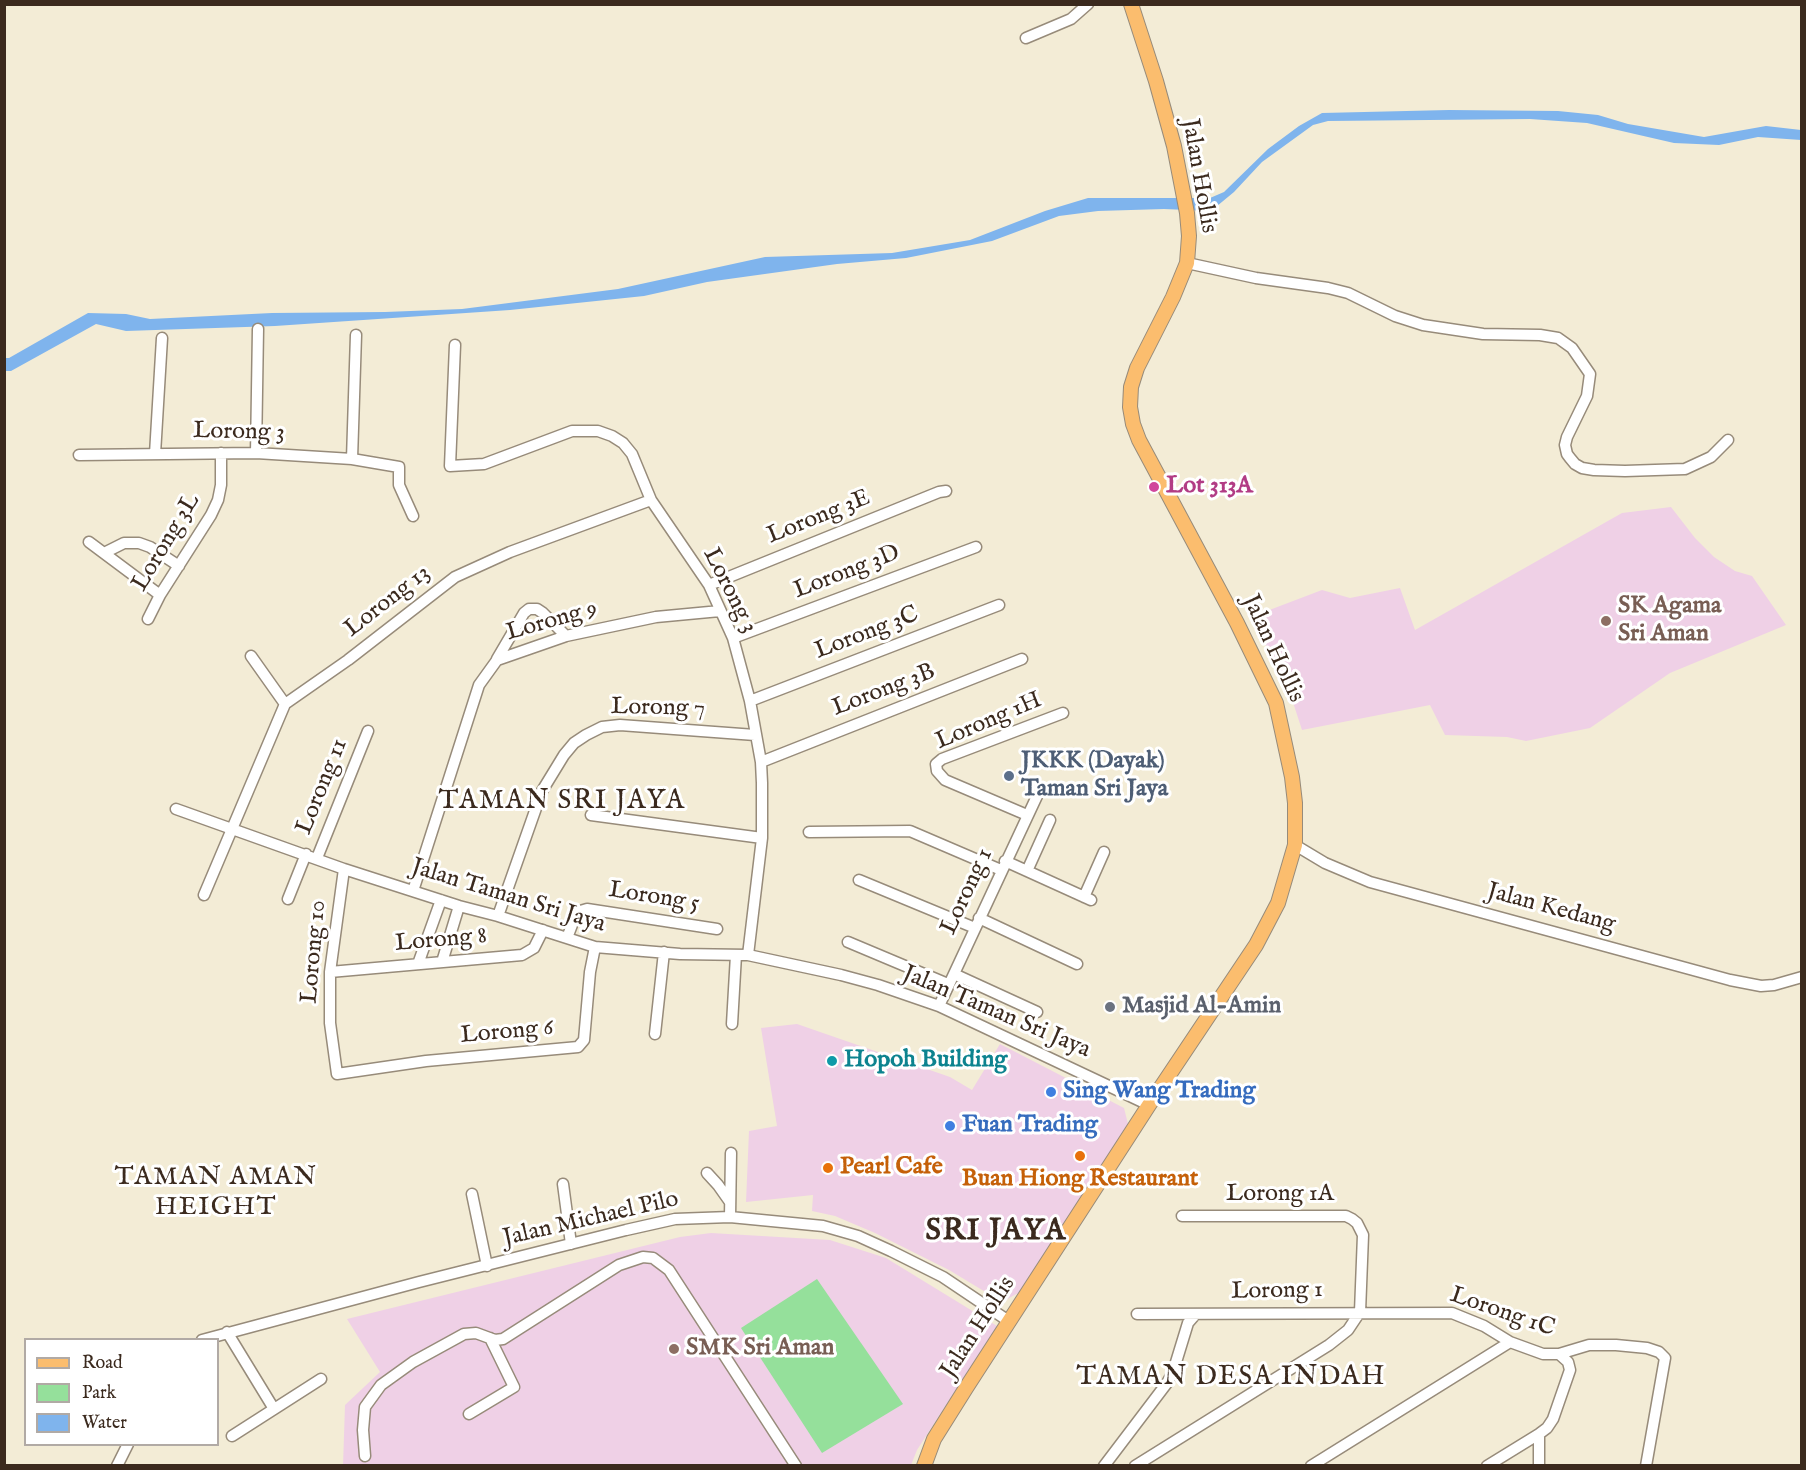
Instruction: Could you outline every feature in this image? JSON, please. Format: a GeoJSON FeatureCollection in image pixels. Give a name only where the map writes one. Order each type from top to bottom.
{"type":"FeatureCollection","features":[{"type":"Feature","properties":{"kind":"main road","name":"Jalan Hollis"},"geometry":{"type":"LineString","coordinates":[[924,1466],[934,1439],[1149,1105],[1256,945],[1278,903],[1295,846],[1292,777],[1276,703],[1237,623],[1139,441],[1133,424],[1130,407],[1131,387],[1137,368],[1173,297],[1187,263],[1189,236],[1187,213],[1174,146],[1131,4]]}},
{"type":"Feature","properties":{"kind":"street"},"geometry":{"type":"LineString","coordinates":[[1026,38],[1071,19],[1088,4]]}},
{"type":"Feature","properties":{"kind":"street"},"geometry":{"type":"LineString","coordinates":[[1187,263],[1257,278],[1348,293],[1395,316],[1423,325],[1484,334],[1540,335],[1558,338],[1572,348],[1590,374],[1587,396],[1565,445],[1567,454],[1575,465],[1582,468],[1625,471],[1685,469],[1712,457],[1728,441]]}},
{"type":"Feature","properties":{"kind":"street"},"geometry":{"type":"LineString","coordinates":[[256,453],[258,329]]}},
{"type":"Feature","properties":{"kind":"street"},"geometry":{"type":"LineString","coordinates":[[352,459],[356,335]]}},
{"type":"Feature","properties":{"kind":"street"},"geometry":{"type":"LineString","coordinates":[[155,453],[162,338]]}},
{"type":"Feature","properties":{"kind":"street","name":"Lorong 3"},"geometry":{"type":"LineString","coordinates":[[456,345],[450,466],[484,464],[572,431],[598,431],[612,436],[623,443],[632,454],[651,500],[708,585],[733,638],[750,701],[760,762],[762,838],[748,955]]}},
{"type":"Feature","properties":{"kind":"street","name":"Lorong 3L"},"geometry":{"type":"LineString","coordinates":[[148,619],[160,595],[211,515],[218,500],[222,477],[221,453]]}},
{"type":"Feature","properties":{"kind":"street","name":"Lorong 3"},"geometry":{"type":"LineString","coordinates":[[79,455],[256,453],[352,459],[399,467],[399,485],[413,516]]}},
{"type":"Feature","properties":{"kind":"street","name":"Lorong 3E"},"geometry":{"type":"LineString","coordinates":[[708,585],[946,491]]}},
{"type":"Feature","properties":{"kind":"street","name":"Lorong 13"},"geometry":{"type":"LineString","coordinates":[[285,704],[348,660],[455,577],[510,552],[651,500]]}},
{"type":"Feature","properties":{"kind":"street"},"geometry":{"type":"LineString","coordinates":[[89,542],[160,595]]}},
{"type":"Feature","properties":{"kind":"street"},"geometry":{"type":"LineString","coordinates":[[104,553],[124,543],[139,543],[150,547],[179,566]]}},
{"type":"Feature","properties":{"kind":"street","name":"Lorong 3D"},"geometry":{"type":"LineString","coordinates":[[733,638],[976,547]]}},
{"type":"Feature","properties":{"kind":"street","name":"Lorong 3C"},"geometry":{"type":"LineString","coordinates":[[750,701],[999,605]]}},
{"type":"Feature","properties":{"kind":"street"},"geometry":{"type":"LineString","coordinates":[[497,660],[524,613],[529,609],[537,609],[543,613],[566,636]]}},
{"type":"Feature","properties":{"kind":"street","name":"Lorong 9"},"geometry":{"type":"LineString","coordinates":[[413,891],[479,685],[497,660],[566,636],[656,617],[720,611]]}},
{"type":"Feature","properties":{"kind":"street"},"geometry":{"type":"LineString","coordinates":[[204,895],[285,704],[251,656]]}},
{"type":"Feature","properties":{"kind":"street","name":"Lorong 3B"},"geometry":{"type":"LineString","coordinates":[[760,762],[1022,659]]}},
{"type":"Feature","properties":{"kind":"street","name":"Lorong 1H"},"geometry":{"type":"LineString","coordinates":[[1028,815],[945,780],[937,771],[936,764],[942,759],[1063,713]]}},
{"type":"Feature","properties":{"kind":"street","name":"Lorong 7"},"geometry":{"type":"LineString","coordinates":[[498,916],[543,791],[564,755],[586,735],[602,727],[620,725],[755,735]]}},
{"type":"Feature","properties":{"kind":"street","name":"Lorong 11"},"geometry":{"type":"LineString","coordinates":[[317,858],[368,731]]}},
{"type":"Feature","properties":{"kind":"street","name":"Lorong 1"},"geometry":{"type":"LineString","coordinates":[[939,1006],[1037,796]]}},
{"type":"Feature","properties":{"kind":"street","name":"Jalan Taman Sri Jaya"},"geometry":{"type":"LineString","coordinates":[[176,809],[344,869],[594,947],[748,955],[841,975],[939,1006],[1149,1105]]}},
{"type":"Feature","properties":{"kind":"street"},"geometry":{"type":"LineString","coordinates":[[591,815],[762,838]]}},
{"type":"Feature","properties":{"kind":"street"},"geometry":{"type":"LineString","coordinates":[[1027,871],[1050,820]]}},
{"type":"Feature","properties":{"kind":"street"},"geometry":{"type":"LineString","coordinates":[[809,832],[910,831],[1003,866],[1027,871],[1087,898],[1104,852]]}},
{"type":"Feature","properties":{"kind":"street","name":"Jalan Kedang"},"geometry":{"type":"LineString","coordinates":[[1295,846],[1325,863],[1370,882],[1591,940],[1730,980],[1761,986],[1774,985],[1802,977]]}},
{"type":"Feature","properties":{"kind":"street"},"geometry":{"type":"LineString","coordinates":[[288,899],[306,854]]}},
{"type":"Feature","properties":{"kind":"street","name":"Lorong 10"},"geometry":{"type":"LineString","coordinates":[[337,1074],[330,1023],[330,972],[344,869]]}},
{"type":"Feature","properties":{"kind":"street"},"geometry":{"type":"LineString","coordinates":[[859,880],[977,923],[1077,964]]}},
{"type":"Feature","properties":{"kind":"street"},"geometry":{"type":"LineString","coordinates":[[418,964],[441,900]]}},
{"type":"Feature","properties":{"kind":"street"},"geometry":{"type":"LineString","coordinates":[[442,962],[459,906]]}},
{"type":"Feature","properties":{"kind":"street","name":"Lorong 5"},"geometry":{"type":"LineString","coordinates":[[567,938],[577,912],[587,909],[717,929]]}},
{"type":"Feature","properties":{"kind":"street","name":"Lorong 8"},"geometry":{"type":"LineString","coordinates":[[330,972],[522,955],[534,948],[543,930]]}},
{"type":"Feature","properties":{"kind":"street"},"geometry":{"type":"LineString","coordinates":[[848,942],[948,984]]}},
{"type":"Feature","properties":{"kind":"street","name":"Lorong 6"},"geometry":{"type":"LineString","coordinates":[[337,1074],[426,1061],[578,1047],[584,1040],[586,1030],[594,947]]}},
{"type":"Feature","properties":{"kind":"street"},"geometry":{"type":"LineString","coordinates":[[655,1034],[664,952]]}},
{"type":"Feature","properties":{"kind":"street"},"geometry":{"type":"LineString","coordinates":[[732,1024],[736,956]]}},
{"type":"Feature","properties":{"kind":"street"},"geometry":{"type":"LineString","coordinates":[[954,974],[1037,1012]]}},
{"type":"Feature","properties":{"kind":"street"},"geometry":{"type":"LineString","coordinates":[[730,1216],[731,1153]]}},
{"type":"Feature","properties":{"kind":"street"},"geometry":{"type":"LineString","coordinates":[[707,1173],[730,1202]]}},
{"type":"Feature","properties":{"kind":"street"},"geometry":{"type":"LineString","coordinates":[[562,1184],[571,1244]]}},
{"type":"Feature","properties":{"kind":"street"},"geometry":{"type":"LineString","coordinates":[[471,1194],[488,1266]]}},
{"type":"Feature","properties":{"kind":"street","name":"Jalan Michael Pilo"},"geometry":{"type":"LineString","coordinates":[[208,1338],[675,1219],[730,1216],[823,1226],[858,1236],[943,1277],[1010,1322]]}},
{"type":"Feature","properties":{"kind":"street","name":"Lorong 1A"},"geometry":{"type":"LineString","coordinates":[[1182,1216],[1346,1216],[1352,1219],[1358,1223],[1363,1235],[1360,1312]]}},
{"type":"Feature","properties":{"kind":"street"},"geometry":{"type":"LineString","coordinates":[[365,1456],[363,1418],[365,1407],[381,1385],[412,1362],[457,1336],[470,1333],[500,1340],[510,1336],[619,1265],[643,1257],[653,1258],[669,1270],[796,1466]]}},
{"type":"Feature","properties":{"kind":"street"},"geometry":{"type":"LineString","coordinates":[[1135,1466],[1329,1345],[1348,1330],[1360,1312]]}},
{"type":"Feature","properties":{"kind":"street","name":"Lorong 1"},"geometry":{"type":"LineString","coordinates":[[1137,1314],[1360,1312]]}},
{"type":"Feature","properties":{"kind":"street","name":"Lorong 1C"},"geometry":{"type":"LineString","coordinates":[[1360,1312],[1452,1313],[1484,1326],[1510,1342],[1543,1354],[1559,1354]]}},
{"type":"Feature","properties":{"kind":"street"},"geometry":{"type":"LineString","coordinates":[[1104,1466],[1167,1383],[1173,1372],[1188,1323],[1195,1315]]}},
{"type":"Feature","properties":{"kind":"street"},"geometry":{"type":"LineString","coordinates":[[227,1332],[274,1409]]}},
{"type":"Feature","properties":{"kind":"street"},"geometry":{"type":"LineString","coordinates":[[469,1414],[514,1387],[490,1338]]}},
{"type":"Feature","properties":{"kind":"street"},"geometry":{"type":"LineString","coordinates":[[1311,1466],[1510,1342]]}},
{"type":"Feature","properties":{"kind":"street"},"geometry":{"type":"LineString","coordinates":[[1559,1354],[1589,1346],[1616,1345],[1647,1348],[1659,1352],[1665,1358],[1646,1466]]}},
{"type":"Feature","properties":{"kind":"street"},"geometry":{"type":"LineString","coordinates":[[1487,1466],[1539,1434],[1553,1419],[1570,1370],[1568,1362],[1559,1354]]}},
{"type":"Feature","properties":{"kind":"street"},"geometry":{"type":"LineString","coordinates":[[232,1436],[321,1379]]}},
{"type":"Feature","properties":{"kind":"street"},"geometry":{"type":"LineString","coordinates":[[1539,1434],[1539,1466]]}},
{"type":"Feature","properties":{"kind":"street"},"geometry":{"type":"LineString","coordinates":[[117,1466],[128,1446]]}},
{"type":"Feature","properties":{"kind":"shaded area","name":"SK Agama Sri Aman"},"geometry":{"type":"Polygon","coordinates":[[[1671,507],[1695,538],[1714,557],[1735,571],[1752,576],[1786,625],[1670,673],[1590,728],[1526,741],[1507,737],[1445,735],[1430,705],[1302,730],[1288,687],[1251,617],[1322,590],[1350,598],[1400,588],[1415,630],[1622,513],[1671,507]]]}},
{"type":"Feature","properties":{"kind":"shaded area","name":"SRI JAYA"},"geometry":{"type":"Polygon","coordinates":[[[797,1024],[950,1077],[972,1090],[1000,1044],[1124,1108],[1129,1128],[1020,1292],[1002,1302],[949,1270],[875,1233],[835,1216],[812,1211],[813,1195],[746,1202],[749,1131],[777,1126],[761,1028],[797,1024]]]}},
{"type":"Feature","properties":{"kind":"shaded area","name":"SMK Sri Aman"},"geometry":{"type":"Polygon","coordinates":[[[711,1233],[830,1240],[886,1258],[997,1326],[917,1450],[911,1465],[343,1466],[345,1405],[380,1372],[347,1319],[680,1237],[711,1233]]]}},
{"type":"Feature","properties":{"kind":"green space"},"geometry":{"type":"Polygon","coordinates":[[[817,1279],[903,1404],[822,1453],[741,1328],[817,1279]]]}},
{"type":"Feature","properties":{"kind":"water"},"geometry":{"type":"Polygon","coordinates":[[[1449,110],[1558,111],[1598,115],[1628,124],[1704,137],[1766,126],[1801,130],[1801,140],[1758,137],[1719,145],[1674,143],[1587,123],[1530,119],[1328,121],[1313,125],[1262,162],[1234,192],[1211,211],[1164,209],[1098,211],[1059,216],[992,241],[906,258],[837,264],[707,282],[644,296],[510,310],[275,326],[126,331],[96,324],[11,371],[5,371],[4,358],[9,358],[88,313],[126,314],[150,319],[272,313],[462,309],[618,289],[765,257],[892,253],[970,240],[1045,211],[1088,198],[1210,198],[1224,192],[1268,149],[1299,126],[1322,113],[1449,110]]]}},
{"type":"Feature","properties":{"kind":"place","name":"Lot 313A"},"geometry":{"type":"Point","coordinates":[1154,487]}},
{"type":"Feature","properties":{"kind":"place","name":"SK Agama Sri Aman"},"geometry":{"type":"Point","coordinates":[1606,621]}},
{"type":"Feature","properties":{"kind":"place","name":"JKKK (Dayak) Taman Sri Jaya"},"geometry":{"type":"Point","coordinates":[1009,776]}},
{"type":"Feature","properties":{"kind":"place","name":"Masjid Al-Amin"},"geometry":{"type":"Point","coordinates":[1110,1007]}},
{"type":"Feature","properties":{"kind":"place","name":"Hopoh Building"},"geometry":{"type":"Point","coordinates":[832,1061]}},
{"type":"Feature","properties":{"kind":"place","name":"Sing Wang Trading"},"geometry":{"type":"Point","coordinates":[1051,1092]}},
{"type":"Feature","properties":{"kind":"place","name":"Fuan Trading"},"geometry":{"type":"Point","coordinates":[950,1126]}},
{"type":"Feature","properties":{"kind":"place","name":"Buan Hiong Restaurant"},"geometry":{"type":"Point","coordinates":[1080,1156]}},
{"type":"Feature","properties":{"kind":"place","name":"Pearl Cafe"},"geometry":{"type":"Point","coordinates":[828,1168]}},
{"type":"Feature","properties":{"kind":"place","name":"SMK Sri Aman"},"geometry":{"type":"Point","coordinates":[674,1349]}},
{"type":"Feature","properties":{"kind":"district","name":"TAMAN SRI JAYA"},"geometry":{"type":"Point","coordinates":[562,802]}},
{"type":"Feature","properties":{"kind":"district","name":"TAMAN AMAN HEIGHT"},"geometry":{"type":"Point","coordinates":[216,1194]}},
{"type":"Feature","properties":{"kind":"district","name":"SRI JAYA"},"geometry":{"type":"Point","coordinates":[996,1233]}},
{"type":"Feature","properties":{"kind":"district","name":"TAMAN DESA INDAH"},"geometry":{"type":"Point","coordinates":[1231,1378]}}]}
